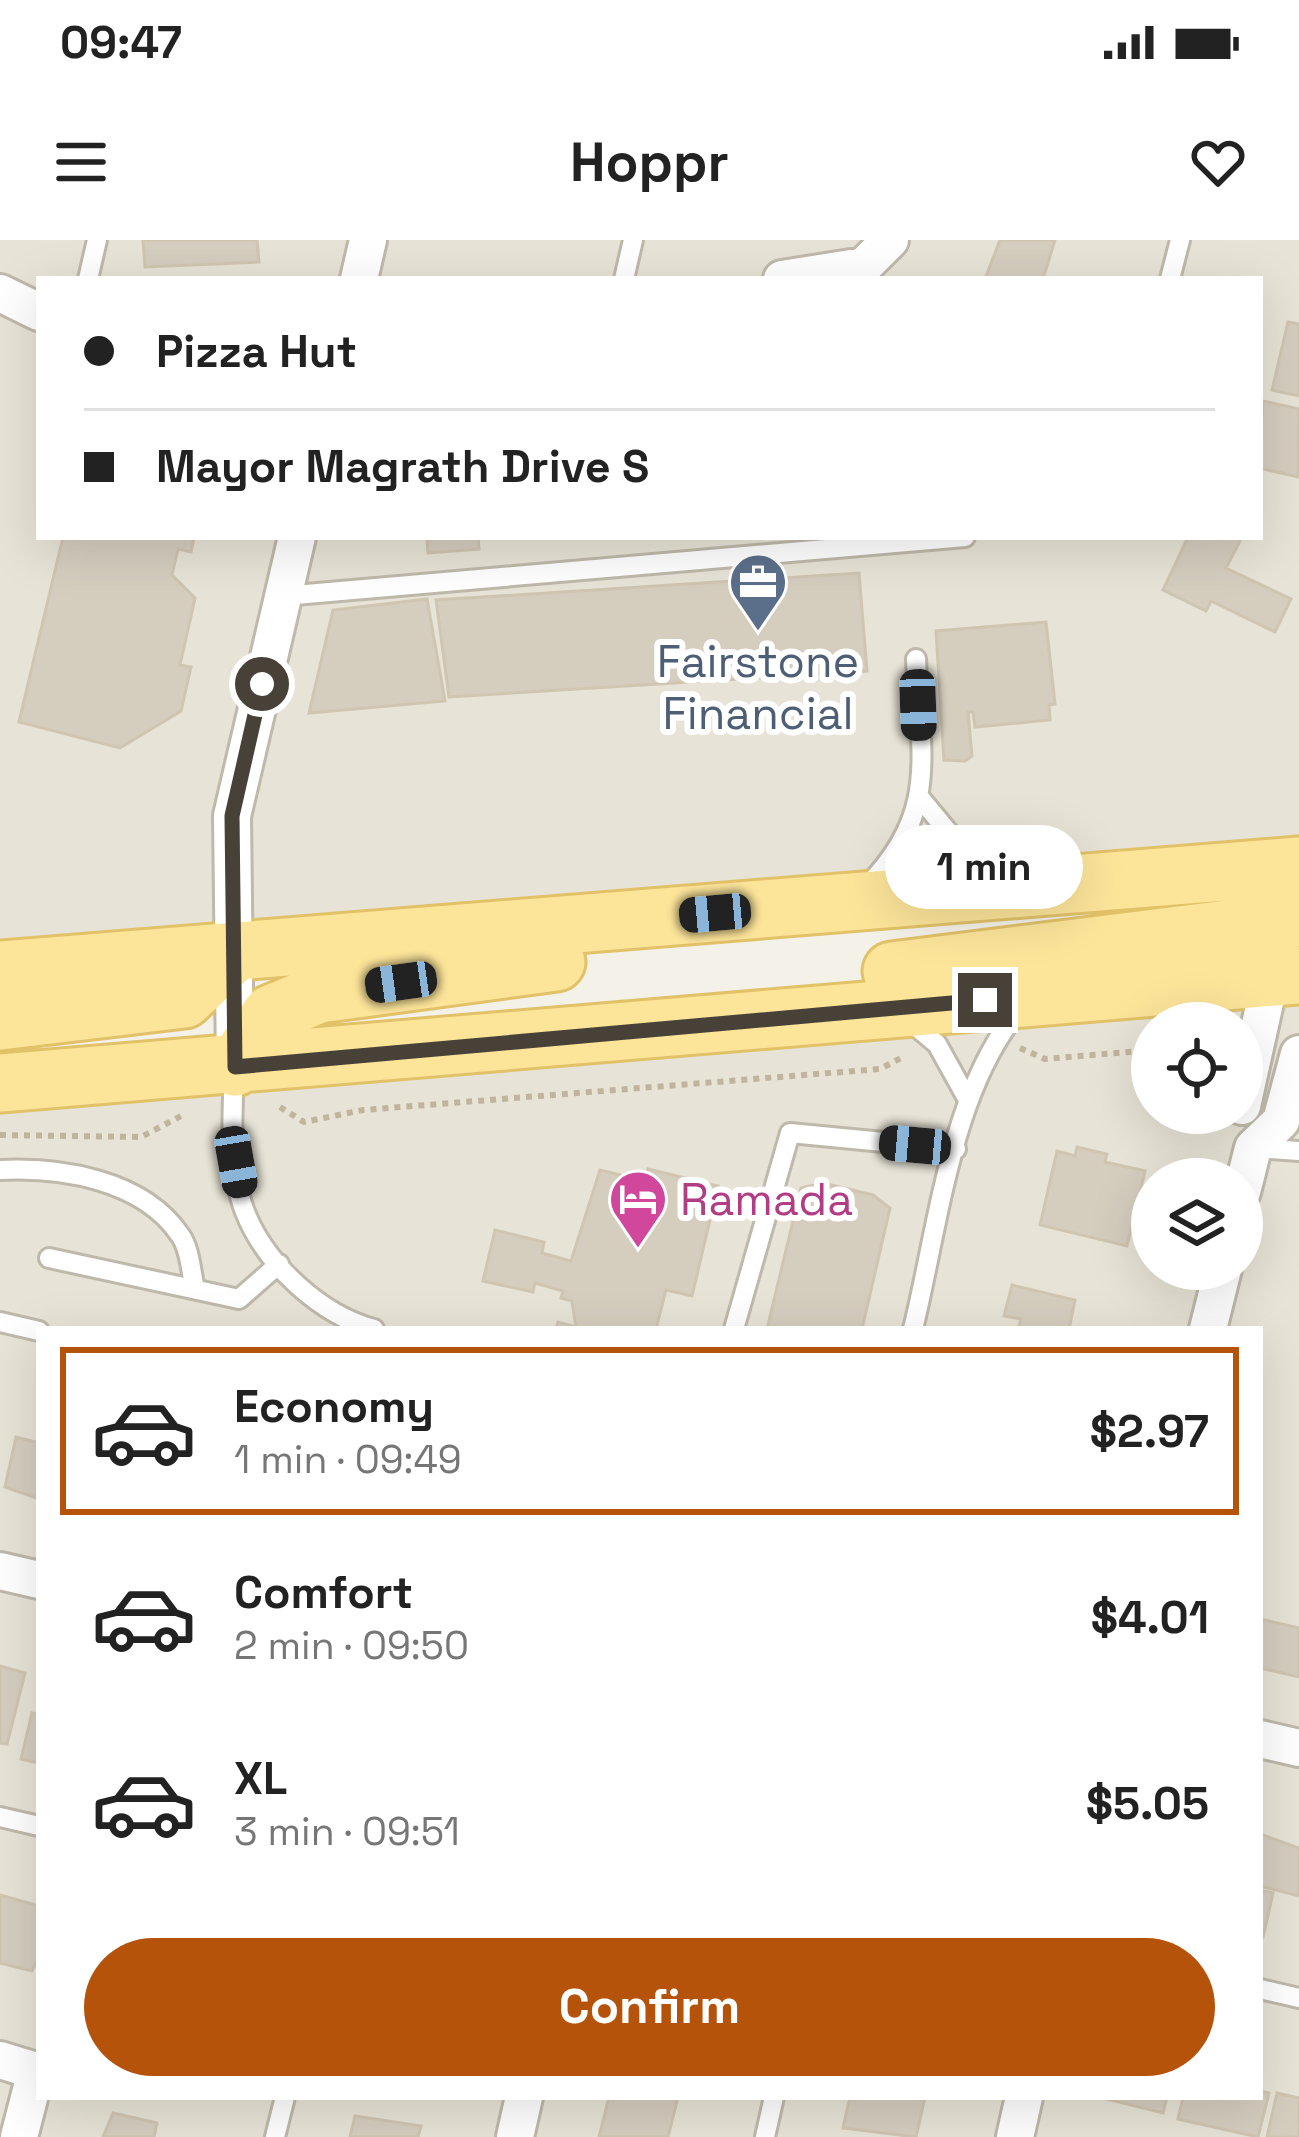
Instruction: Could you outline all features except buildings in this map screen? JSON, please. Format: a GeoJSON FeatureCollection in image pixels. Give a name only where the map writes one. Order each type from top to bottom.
{"type":"FeatureCollection","features":[{"type":"Feature","properties":{"kind":"main road"},"geometry":{"type":"LineString","coordinates":[[0,970],[1299,865]]}},
{"type":"Feature","properties":{"kind":"main road"},"geometry":{"type":"LineString","coordinates":[[235,1067],[272,1014],[319,994],[567,961],[762,910]]}},
{"type":"Feature","properties":{"kind":"main road"},"geometry":{"type":"LineString","coordinates":[[779,1017],[875,973],[1290,946]]}},
{"type":"Feature","properties":{"kind":"main road"},"geometry":{"type":"LineString","coordinates":[[0,1082],[235,1067],[779,1017],[901,1031],[1019,1020],[1290,946]]}},
{"type":"Feature","properties":{"kind":"main road"},"geometry":{"type":"LineString","coordinates":[[0,1022],[184,998],[236,952]]}},
{"type":"Feature","properties":{"kind":"street"},"geometry":{"type":"LineString","coordinates":[[359,276],[368,240]]}},
{"type":"Feature","properties":{"kind":"street"},"geometry":{"type":"LineString","coordinates":[[801,276],[864,266],[890,240]]}},
{"type":"Feature","properties":{"kind":"street"},"geometry":{"type":"LineString","coordinates":[[0,293],[36,311]]}},
{"type":"Feature","properties":{"kind":"street"},"geometry":{"type":"LineString","coordinates":[[235,1067],[232,816],[296,540]]}},
{"type":"Feature","properties":{"kind":"street"},"geometry":{"type":"LineString","coordinates":[[1263,1052],[1290,946],[1299,865]]}},
{"type":"Feature","properties":{"kind":"street"},"geometry":{"type":"LineString","coordinates":[[1263,1122],[1281,1121],[1299,1054]]}},
{"type":"Feature","properties":{"kind":"street"},"geometry":{"type":"LineString","coordinates":[[1209,1326],[1218,1290]]}},
{"type":"Feature","properties":{"kind":"street"},"geometry":{"type":"LineString","coordinates":[[0,1570],[36,1579]]}},
{"type":"Feature","properties":{"kind":"street"},"geometry":{"type":"LineString","coordinates":[[1263,1740],[1299,1748]]}},
{"type":"Feature","properties":{"kind":"street"},"geometry":{"type":"LineString","coordinates":[[0,2060],[36,2071]]}},
{"type":"Feature","properties":{"kind":"street"},"geometry":{"type":"LineString","coordinates":[[20,2137],[36,2075]]}},
{"type":"Feature","properties":{"kind":"street"},"geometry":{"type":"LineString","coordinates":[[515,2137],[523,2100]]}},
{"type":"Feature","properties":{"kind":"street"},"geometry":{"type":"LineString","coordinates":[[1015,2137],[1023,2100]]}},
{"type":"Feature","properties":{"kind":"lane"},"geometry":{"type":"LineString","coordinates":[[89,276],[97,240]]}},
{"type":"Feature","properties":{"kind":"lane"},"geometry":{"type":"LineString","coordinates":[[624,276],[633,240]]}},
{"type":"Feature","properties":{"kind":"lane"},"geometry":{"type":"LineString","coordinates":[[1172,276],[1180,240]]}},
{"type":"Feature","properties":{"kind":"lane"},"geometry":{"type":"LineString","coordinates":[[282,596],[930,540]]}},
{"type":"Feature","properties":{"kind":"lane"},"geometry":{"type":"LineString","coordinates":[[851,902],[893,859],[921,799],[916,659]]}},
{"type":"Feature","properties":{"kind":"lane"},"geometry":{"type":"LineString","coordinates":[[921,799],[964,851],[1021,889]]}},
{"type":"Feature","properties":{"kind":"lane"},"geometry":{"type":"LineString","coordinates":[[914,1326],[968,1100],[992,1041],[1019,1020]]}},
{"type":"Feature","properties":{"kind":"lane"},"geometry":{"type":"LineString","coordinates":[[901,1031],[937,1044],[968,1100]]}},
{"type":"Feature","properties":{"kind":"lane"},"geometry":{"type":"LineString","coordinates":[[235,1067],[232,1111],[244,1212],[279,1264],[310,1296],[346,1322],[362,1326]]}},
{"type":"Feature","properties":{"kind":"lane"},"geometry":{"type":"LineString","coordinates":[[1263,1132],[1299,1151]]}},
{"type":"Feature","properties":{"kind":"lane"},"geometry":{"type":"LineString","coordinates":[[735,1326],[790,1133],[956,1149]]}},
{"type":"Feature","properties":{"kind":"lane"},"geometry":{"type":"LineString","coordinates":[[0,1170],[83,1175],[151,1202],[184,1238],[195,1289]]}},
{"type":"Feature","properties":{"kind":"lane"},"geometry":{"type":"LineString","coordinates":[[49,1258],[238,1298],[279,1264]]}},
{"type":"Feature","properties":{"kind":"lane"},"geometry":{"type":"LineString","coordinates":[[0,1322],[36,1330]]}},
{"type":"Feature","properties":{"kind":"lane"},"geometry":{"type":"LineString","coordinates":[[0,1817],[36,1825]]}},
{"type":"Feature","properties":{"kind":"lane"},"geometry":{"type":"LineString","coordinates":[[1263,1990],[1299,1998]]}},
{"type":"Feature","properties":{"kind":"lane"},"geometry":{"type":"LineString","coordinates":[[275,2137],[284,2100]]}},
{"type":"Feature","properties":{"kind":"lane"},"geometry":{"type":"LineString","coordinates":[[765,2137],[773,2100]]}},
{"type":"Feature","properties":{"kind":"path"},"geometry":{"type":"LineString","coordinates":[[1019,1020],[1045,1059],[1131,1052]]}},
{"type":"Feature","properties":{"kind":"path"},"geometry":{"type":"LineString","coordinates":[[285,1107],[304,1123],[363,1110],[880,1069],[901,1031]]}},
{"type":"Feature","properties":{"kind":"path"},"geometry":{"type":"LineString","coordinates":[[0,1135],[141,1137],[184,1115]]}},
{"type":"Feature","properties":{"kind":"shaded area"},"geometry":{"type":"Polygon","coordinates":[[[0,240],[1299,240],[1299,866],[0,968],[0,240]]]}},
{"type":"Feature","properties":{"kind":"shaded area"},"geometry":{"type":"Polygon","coordinates":[[[1299,974],[1299,2137],[0,2137],[0,1092],[1299,974]]]}},
{"type":"Feature","properties":{"kind":"place","name":"Fairstone Financial"},"geometry":{"type":"Point","coordinates":[758,633]}},
{"type":"Feature","properties":{"kind":"place","name":"Ramada"},"geometry":{"type":"Point","coordinates":[638,1250]}},
{"type":"Feature","properties":{"kind":"route"},"geometry":{"type":"LineString","coordinates":[[262,684],[232,816],[235,1067],[985,1000]]}}]}
